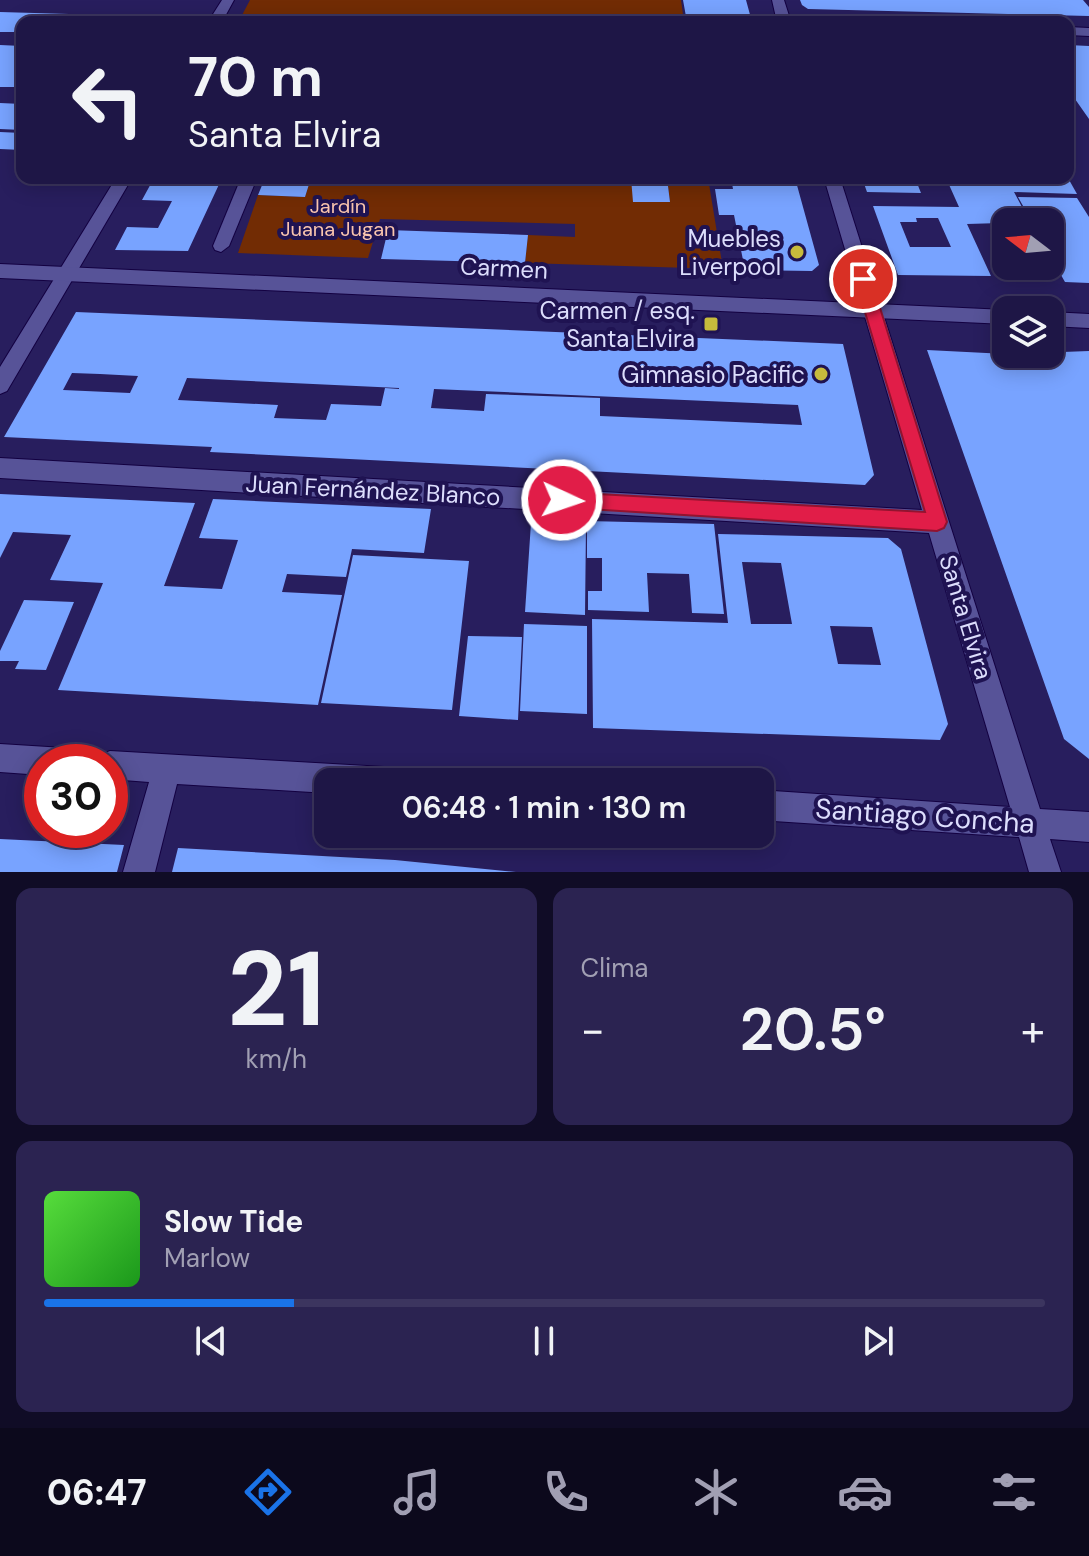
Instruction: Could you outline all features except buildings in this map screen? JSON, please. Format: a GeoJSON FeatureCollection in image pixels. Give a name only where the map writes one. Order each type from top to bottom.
{"type":"FeatureCollection","features":[{"type":"Feature","properties":{"kind":"street"},"geometry":{"type":"LineString","coordinates":[[0,385],[120,184]]}},
{"type":"Feature","properties":{"kind":"street","name":"Santa Elvira"},"geometry":{"type":"LineString","coordinates":[[834,184],[1045,872]]}},
{"type":"Feature","properties":{"kind":"street","name":"Carmen"},"geometry":{"type":"LineString","coordinates":[[0,271],[992,316]]}},
{"type":"Feature","properties":{"kind":"street"},"geometry":{"type":"LineString","coordinates":[[1064,320],[1089,321]]}},
{"type":"Feature","properties":{"kind":"street","name":"Juan Fernández Blanco"},"geometry":{"type":"LineString","coordinates":[[0,468],[937,522]]}},
{"type":"Feature","properties":{"kind":"street"},"geometry":{"type":"LineString","coordinates":[[0,758],[24,760]]}},
{"type":"Feature","properties":{"kind":"street"},"geometry":{"type":"LineString","coordinates":[[128,766],[314,777]]}},
{"type":"Feature","properties":{"kind":"street"},"geometry":{"type":"LineString","coordinates":[[139,872],[167,768]]}},
{"type":"Feature","properties":{"kind":"street","name":"Santiago Concha"},"geometry":{"type":"LineString","coordinates":[[774,806],[1089,827]]}},
{"type":"Feature","properties":{"kind":"lane"},"geometry":{"type":"LineString","coordinates":[[221,246],[247,184]]}},
{"type":"Feature","properties":{"kind":"green space"},"geometry":{"type":"Polygon","coordinates":[[[250,0],[681,0],[683,16],[242,16],[250,0]]]}},
{"type":"Feature","properties":{"kind":"green space","name":"Jardín Juana Jugan"},"geometry":{"type":"Polygon","coordinates":[[[309,184],[641,184],[670,202],[668,184],[709,184],[723,269],[525,263],[528,235],[575,237],[575,224],[380,219],[368,258],[238,253],[258,195],[305,197],[309,184]]]}},
{"type":"Feature","properties":{"kind":"place","name":"Muebles Liverpool"},"geometry":{"type":"Point","coordinates":[797,252]}},
{"type":"Feature","properties":{"kind":"place","name":"Carmen / esq. Santa Elvira"},"geometry":{"type":"Point","coordinates":[711,324]}},
{"type":"Feature","properties":{"kind":"place","name":"Gimnasio Pacific"},"geometry":{"type":"Point","coordinates":[821,374]}},
{"type":"Feature","properties":{"kind":"route"},"geometry":{"type":"LineString","coordinates":[[562,500],[937,522],[863,279]]}}]}
